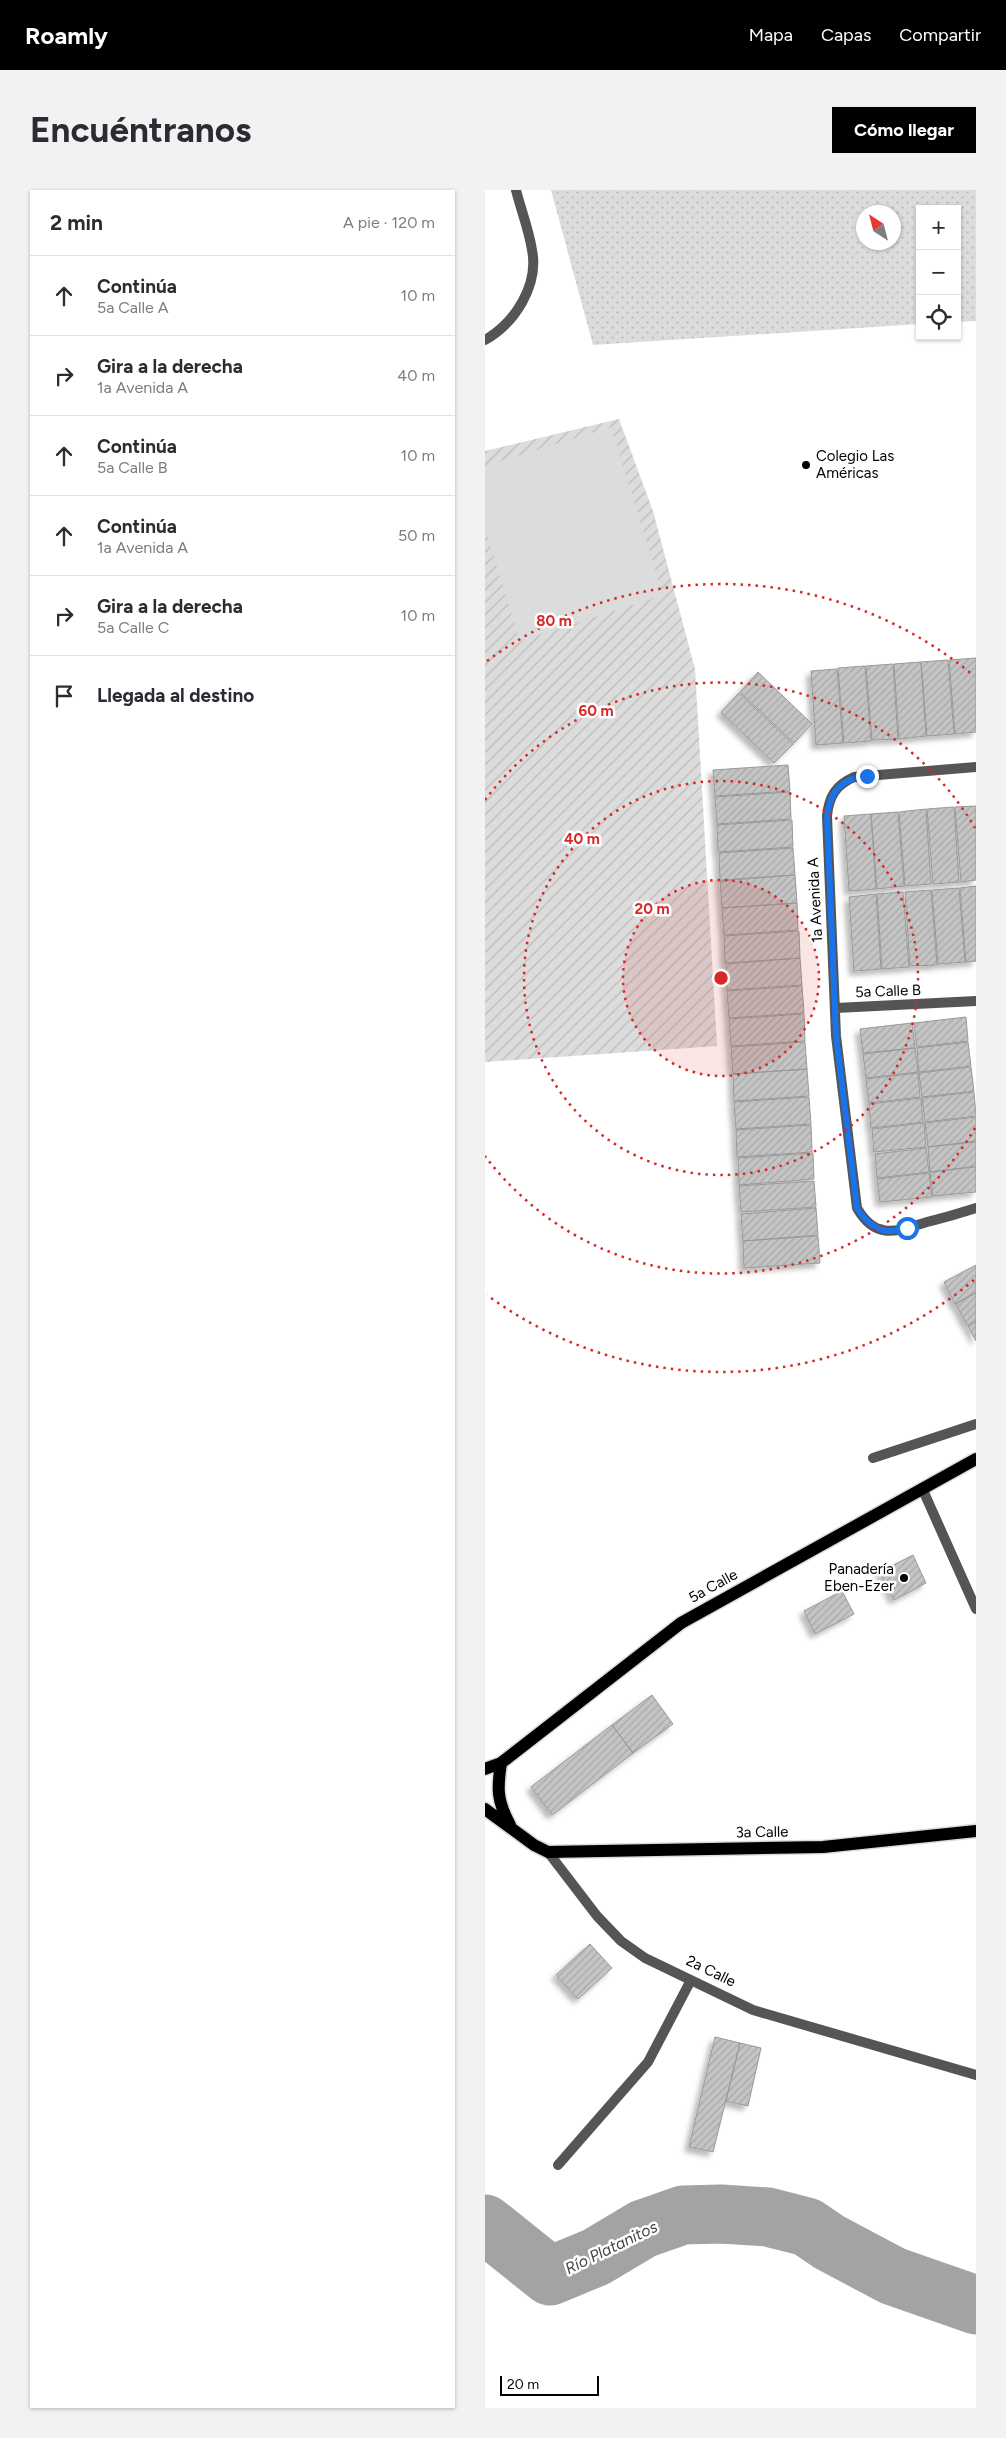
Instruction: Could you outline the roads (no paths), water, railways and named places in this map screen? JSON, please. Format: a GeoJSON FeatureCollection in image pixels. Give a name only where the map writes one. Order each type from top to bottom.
{"type":"FeatureCollection","features":[{"type":"Feature","properties":{"kind":"main road","name":"5a Calle"},"geometry":{"type":"LineString","coordinates":[[485,1769],[501,1763],[681,1623],[976,1458]]}},
{"type":"Feature","properties":{"kind":"main road"},"geometry":{"type":"LineString","coordinates":[[501,1763],[497,1784],[500,1806],[510,1826]]}},
{"type":"Feature","properties":{"kind":"main road","name":"2a Calle"},"geometry":{"type":"LineString","coordinates":[[485,1809],[534,1845],[548,1852]]}},
{"type":"Feature","properties":{"kind":"main road","name":"3a Calle"},"geometry":{"type":"LineString","coordinates":[[548,1852],[823,1847],[976,1831]]}},
{"type":"Feature","properties":{"kind":"street"},"geometry":{"type":"LineString","coordinates":[[485,340],[509,320],[529,290],[533,252],[516,190]]}},
{"type":"Feature","properties":{"kind":"street","name":"1a Avenida A"},"geometry":{"type":"LineString","coordinates":[[835,1008],[827,816],[828,803],[834,791],[843,782],[854,777],[976,767]]}},
{"type":"Feature","properties":{"kind":"street","name":"5a Calle B"},"geometry":{"type":"LineString","coordinates":[[976,1001],[835,1008],[836,1041],[854,1196],[857,1208],[863,1219],[872,1227],[896,1232],[976,1208]]}},
{"type":"Feature","properties":{"kind":"street"},"geometry":{"type":"LineString","coordinates":[[873,1458],[976,1424]]}},
{"type":"Feature","properties":{"kind":"street"},"geometry":{"type":"LineString","coordinates":[[922,1488],[976,1609]]}},
{"type":"Feature","properties":{"kind":"street","name":"2a Calle"},"geometry":{"type":"LineString","coordinates":[[548,1852],[597,1916],[621,1941],[645,1958],[753,2010],[976,2075]]}},
{"type":"Feature","properties":{"kind":"street"},"geometry":{"type":"LineString","coordinates":[[557,2165],[648,2062],[691,1980]]}},
{"type":"Feature","properties":{"kind":"waterway","name":"Río Platanitos"},"geometry":{"type":"LineString","coordinates":[[485,2224],[550,2276],[596,2257],[643,2229],[683,2215],[721,2214],[768,2217],[807,2227],[829,2242],[893,2276],[976,2305]]}},
{"type":"Feature","properties":{"kind":"place","name":"Colegio Las Américas"},"geometry":{"type":"Point","coordinates":[806,465]}},
{"type":"Feature","properties":{"kind":"place","name":"Panadería Eben-Ezer"},"geometry":{"type":"Point","coordinates":[904,1578]}}]}
